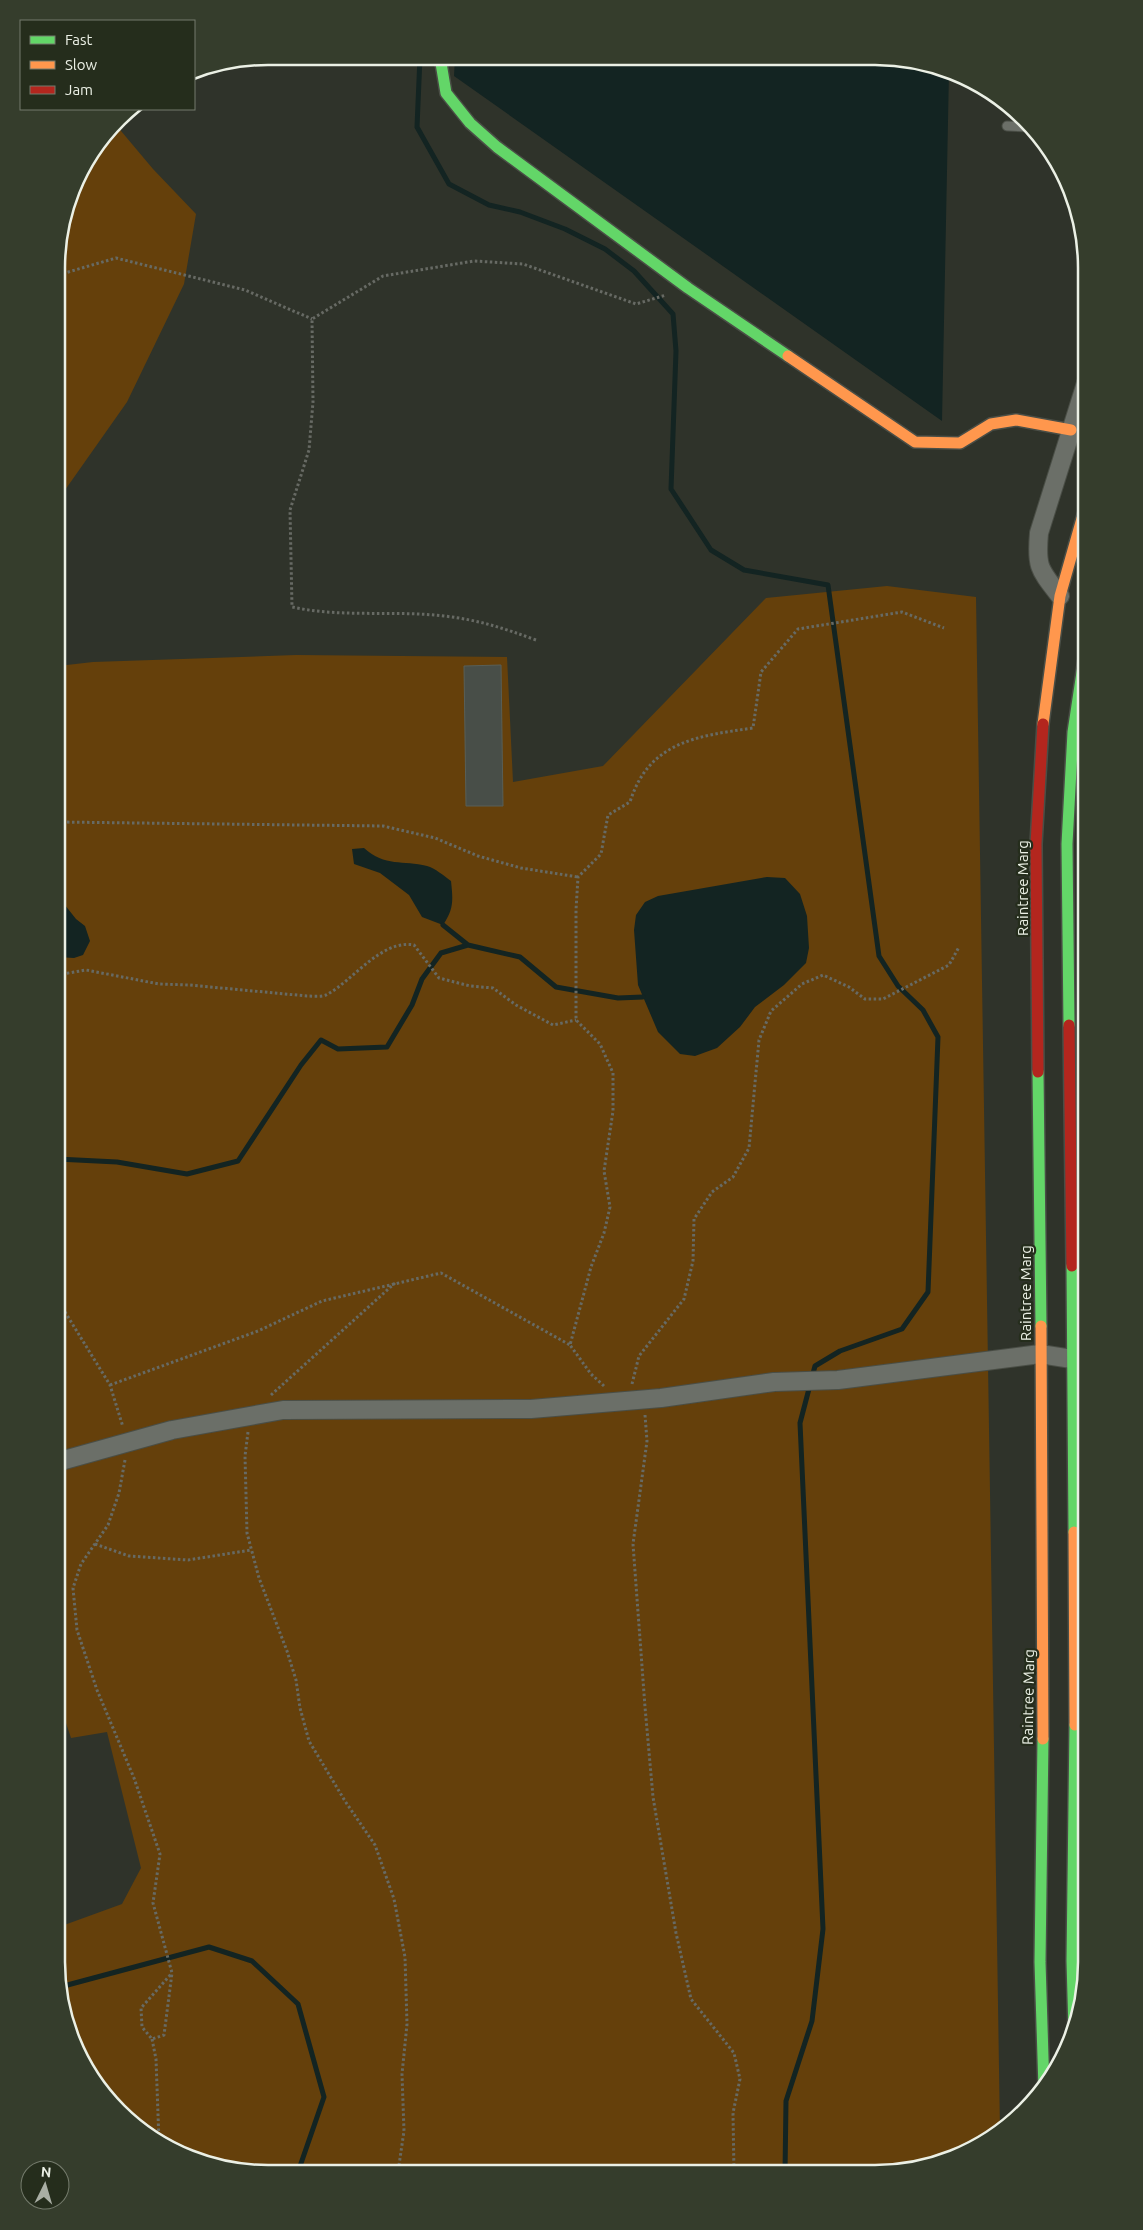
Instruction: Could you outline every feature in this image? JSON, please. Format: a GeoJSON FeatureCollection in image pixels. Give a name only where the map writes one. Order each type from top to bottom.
{"type":"FeatureCollection","features":[{"type":"Feature","properties":{"kind":"main road"},"geometry":{"type":"LineString","coordinates":[[441,65],[446,93],[470,123],[505,153],[688,288],[915,442],[960,442],[991,424],[1016,420],[1071,430]]}},
{"type":"Feature","properties":{"kind":"main road","name":"Raintree Marg"},"geometry":{"type":"LineString","coordinates":[[1044,2076],[1040,1962],[1044,1675],[1036,844],[1042,729],[1060,596],[1078,533]]}},
{"type":"Feature","properties":{"kind":"main road"},"geometry":{"type":"LineString","coordinates":[[1077,1984],[1072,1968],[1076,1676],[1074,1465],[1076,1429],[1072,1359],[1067,844],[1073,732],[1078,699]]}},
{"type":"Feature","properties":{"kind":"main road"},"geometry":{"type":"LineString","coordinates":[[1072,1968],[1078,1968]]}},
{"type":"Feature","properties":{"kind":"street"},"geometry":{"type":"LineString","coordinates":[[1060,596],[1044,575],[1037,559],[1039,533],[1078,408]]}},
{"type":"Feature","properties":{"kind":"street"},"geometry":{"type":"LineString","coordinates":[[65,1460],[172,1430],[283,1410],[531,1409],[644,1399],[774,1382],[838,1380],[1040,1354],[1072,1359]]}},
{"type":"Feature","properties":{"kind":"lane"},"geometry":{"type":"LineString","coordinates":[[1007,126],[1021,127]]}},
{"type":"Feature","properties":{"kind":"path"},"geometry":{"type":"LineString","coordinates":[[65,273],[116,258],[245,290],[312,319]]}},
{"type":"Feature","properties":{"kind":"path"},"geometry":{"type":"LineString","coordinates":[[312,319],[383,276],[474,261],[523,264],[636,304],[688,288]]}},
{"type":"Feature","properties":{"kind":"path"},"geometry":{"type":"LineString","coordinates":[[312,319],[313,402],[309,450],[290,510],[292,606],[319,612],[442,616],[489,623],[536,640]]}},
{"type":"Feature","properties":{"kind":"path"},"geometry":{"type":"LineString","coordinates":[[570,1345],[588,1276],[604,1233],[610,1207],[604,1171],[613,1111],[613,1073],[600,1044],[576,1020],[578,876],[601,854],[608,815],[630,802],[636,782],[665,751],[698,736],[752,728],[761,672],[798,629],[902,612],[944,628]]}},
{"type":"Feature","properties":{"kind":"path"},"geometry":{"type":"LineString","coordinates":[[65,822],[383,826],[435,838],[478,856],[521,868],[578,876]]}},
{"type":"Feature","properties":{"kind":"path"},"geometry":{"type":"LineString","coordinates":[[65,974],[86,970],[159,984],[324,996],[374,957],[405,943],[414,945],[439,978],[470,986],[493,988],[516,1005],[553,1025],[576,1020]]}},
{"type":"Feature","properties":{"kind":"path"},"geometry":{"type":"LineString","coordinates":[[110,1385],[258,1331],[322,1301],[441,1273],[570,1345],[591,1374],[621,1401],[633,1384],[639,1356],[684,1299],[693,1262],[694,1219],[712,1192],[733,1177],[749,1148],[759,1040],[771,1011],[802,984],[823,975],[848,987],[865,999],[883,999],[949,965],[959,948]]}},
{"type":"Feature","properties":{"kind":"path"},"geometry":{"type":"LineString","coordinates":[[270,1396],[395,1283]]}},
{"type":"Feature","properties":{"kind":"path"},"geometry":{"type":"LineString","coordinates":[[65,1313],[110,1385],[128,1443],[119,1493],[108,1525],[81,1564],[73,1588],[77,1630],[97,1690],[134,1778],[160,1854],[153,1903],[172,1973],[164,2035],[152,2039]]}},
{"type":"Feature","properties":{"kind":"path"},"geometry":{"type":"LineString","coordinates":[[644,1399],[648,1441],[633,1544],[653,1797],[676,1933],[691,1999],[734,2053],[740,2079],[733,2113],[734,2165]]}},
{"type":"Feature","properties":{"kind":"path"},"geometry":{"type":"LineString","coordinates":[[249,1416],[245,1456],[247,1533],[259,1578],[290,1658],[309,1741],[345,1801],[375,1845],[394,1899],[405,1957],[407,2024],[402,2074],[404,2131],[399,2165]]}},
{"type":"Feature","properties":{"kind":"path"},"geometry":{"type":"LineString","coordinates":[[95,1544],[129,1556],[188,1560],[251,1550]]}},
{"type":"Feature","properties":{"kind":"path"},"geometry":{"type":"LineString","coordinates":[[160,2134],[156,2059],[152,2039],[142,2027],[141,2008],[172,1973]]}},
{"type":"Feature","properties":{"kind":"shaded area"},"geometry":{"type":"Polygon","coordinates":[[[455,65],[889,65],[915,69],[949,79],[942,421],[454,76],[455,65]]]}},
{"type":"Feature","properties":{"kind":"shaded area"},"geometry":{"type":"Polygon","coordinates":[[[119,129],[153,169],[196,214],[184,284],[127,402],[65,490],[65,254],[72,215],[80,190],[99,155],[119,129]]]}},
{"type":"Feature","properties":{"kind":"shaded area"},"geometry":{"type":"Polygon","coordinates":[[[887,586],[976,597],[1000,2122],[977,2138],[953,2150],[928,2158],[889,2165],[254,2165],[215,2158],[190,2150],[166,2138],[134,2115],[115,2096],[99,2075],[80,2040],[72,2015],[65,1976],[65,1925],[122,1904],[141,1868],[107,1732],[71,1738],[65,1720],[65,665],[93,662],[296,655],[507,657],[513,782],[603,766],[766,598],[887,586]]]}},
{"type":"Feature","properties":{"kind":"shaded area"},"geometry":{"type":"Polygon","coordinates":[[[364,848],[379,858],[430,867],[451,881],[452,904],[443,925],[422,917],[409,895],[380,873],[354,864],[352,849],[364,848]]]}},
{"type":"Feature","properties":{"kind":"shaded area"},"geometry":{"type":"Polygon","coordinates":[[[767,877],[785,878],[800,894],[807,916],[809,948],[806,963],[784,985],[755,1007],[740,1027],[717,1048],[695,1056],[680,1054],[658,1032],[638,985],[634,930],[636,915],[645,902],[658,896],[767,877]]]}},
{"type":"Feature","properties":{"kind":"shaded area"},"geometry":{"type":"Polygon","coordinates":[[[65,905],[76,919],[85,926],[90,941],[83,955],[74,958],[65,957],[65,905]]]}},
{"type":"Feature","properties":{"kind":"building"},"geometry":{"type":"Polygon","coordinates":[[[501,665],[503,806],[466,806],[464,666],[501,665]]]}},
{"type":"Feature","properties":{"kind":"waterway"},"geometry":{"type":"LineString","coordinates":[[420,65],[417,127],[449,184],[489,205],[520,212],[565,229],[605,249],[634,271],[673,314],[676,351],[671,489],[711,550],[744,570],[828,585],[879,956],[898,986],[923,1010],[938,1037],[928,1292],[902,1329],[840,1351],[815,1366],[800,1423],[823,1929],[812,2021],[786,2101],[785,2165]]}},
{"type":"Feature","properties":{"kind":"waterway"},"geometry":{"type":"LineString","coordinates":[[65,1159],[117,1162],[187,1174],[238,1161],[301,1065],[321,1040],[338,1049],[387,1047],[412,1005],[422,979],[441,953],[468,945],[443,925]]}},
{"type":"Feature","properties":{"kind":"waterway"},"geometry":{"type":"LineString","coordinates":[[468,945],[520,957],[556,987],[618,998],[643,997]]}},
{"type":"Feature","properties":{"kind":"waterway"},"geometry":{"type":"LineString","coordinates":[[66,1985],[209,1947],[252,1961],[298,2004],[324,2097],[300,2165]]}},
{"type":"Feature","properties":{"kind":"traffic: fast"},"geometry":{"type":"LineString","coordinates":[[441,65],[446,93],[470,123],[497,147],[688,288],[788,356]]}},
{"type":"Feature","properties":{"kind":"traffic: fast"},"geometry":{"type":"LineString","coordinates":[[1069,1025],[1067,844],[1073,732],[1078,699]]}},
{"type":"Feature","properties":{"kind":"traffic: fast"},"geometry":{"type":"LineString","coordinates":[[1038,1072],[1041,1326]]}},
{"type":"Feature","properties":{"kind":"traffic: fast"},"geometry":{"type":"LineString","coordinates":[[1072,1266],[1074,1532]]}},
{"type":"Feature","properties":{"kind":"traffic: fast"},"geometry":{"type":"LineString","coordinates":[[1073,2005],[1072,1961],[1075,1725]]}},
{"type":"Feature","properties":{"kind":"traffic: fast"},"geometry":{"type":"LineString","coordinates":[[1043,1739],[1040,1962],[1044,2076]]}},
{"type":"Feature","properties":{"kind":"traffic: slow"},"geometry":{"type":"LineString","coordinates":[[788,356],[915,442],[960,443],[991,424],[1016,420],[1071,430]]}},
{"type":"Feature","properties":{"kind":"traffic: slow"},"geometry":{"type":"LineString","coordinates":[[1043,724],[1060,596],[1078,533]]}},
{"type":"Feature","properties":{"kind":"traffic: slow"},"geometry":{"type":"LineString","coordinates":[[1041,1326],[1043,1739]]}},
{"type":"Feature","properties":{"kind":"traffic: slow"},"geometry":{"type":"LineString","coordinates":[[1074,1532],[1075,1725]]}},
{"type":"Feature","properties":{"kind":"traffic: jam"},"geometry":{"type":"LineString","coordinates":[[1038,1072],[1036,844],[1043,724]]}},
{"type":"Feature","properties":{"kind":"traffic: jam"},"geometry":{"type":"LineString","coordinates":[[1069,1025],[1072,1266]]}}]}
